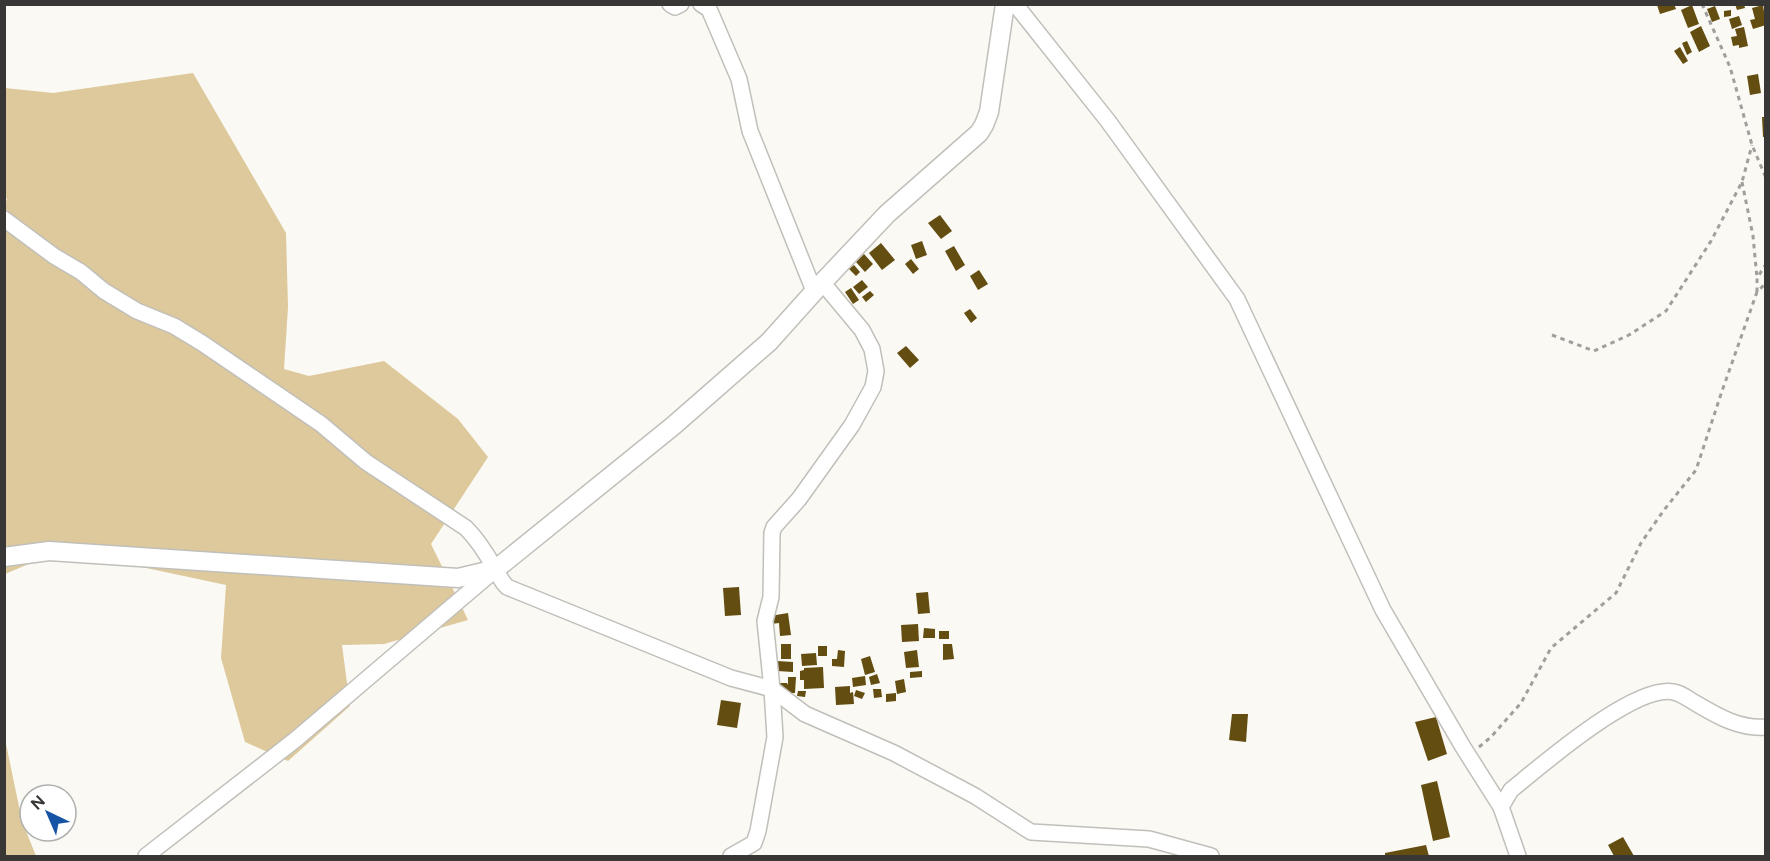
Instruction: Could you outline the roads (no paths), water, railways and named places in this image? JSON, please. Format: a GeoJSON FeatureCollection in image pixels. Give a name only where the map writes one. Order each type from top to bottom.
{"type":"FeatureCollection","features":[{"type":"Feature","properties":{"kind":"street"},"geometry":{"type":"LineString","coordinates":[[670,4],[675,7],[681,4]]}},
{"type":"Feature","properties":{"kind":"street"},"geometry":{"type":"LineString","coordinates":[[700,4],[709,9],[739,79],[750,131],[818,287],[862,330],[872,349],[876,371],[873,387],[852,424],[799,499],[774,527],[771,597],[765,621],[775,737],[754,843],[731,856]]}},
{"type":"Feature","properties":{"kind":"street"},"geometry":{"type":"LineString","coordinates":[[146,856],[295,740],[496,569],[673,426],[768,342],[887,214],[979,133],[989,112],[1005,4]]}},
{"type":"Feature","properties":{"kind":"street"},"geometry":{"type":"LineString","coordinates":[[1015,4],[1108,121],[1237,299],[1383,610],[1501,807],[1518,856]]}},
{"type":"Feature","properties":{"kind":"street"},"geometry":{"type":"LineString","coordinates":[[4,219],[54,256],[81,272],[104,291],[137,311],[174,326],[202,343],[321,424],[366,462],[466,528],[477,539],[496,569],[500,580],[507,587],[731,678],[772,689],[805,714],[894,753],[975,796],[1031,832],[1149,839],[1211,856]]}},
{"type":"Feature","properties":{"kind":"street"},"geometry":{"type":"LineString","coordinates":[[4,557],[49,551],[458,578],[496,569]]}},
{"type":"Feature","properties":{"kind":"street"},"geometry":{"type":"LineString","coordinates":[[1501,807],[1510,790],[1603,719],[1634,701],[1658,691],[1677,692],[1727,721],[1752,728],[1766,727]]}}]}
